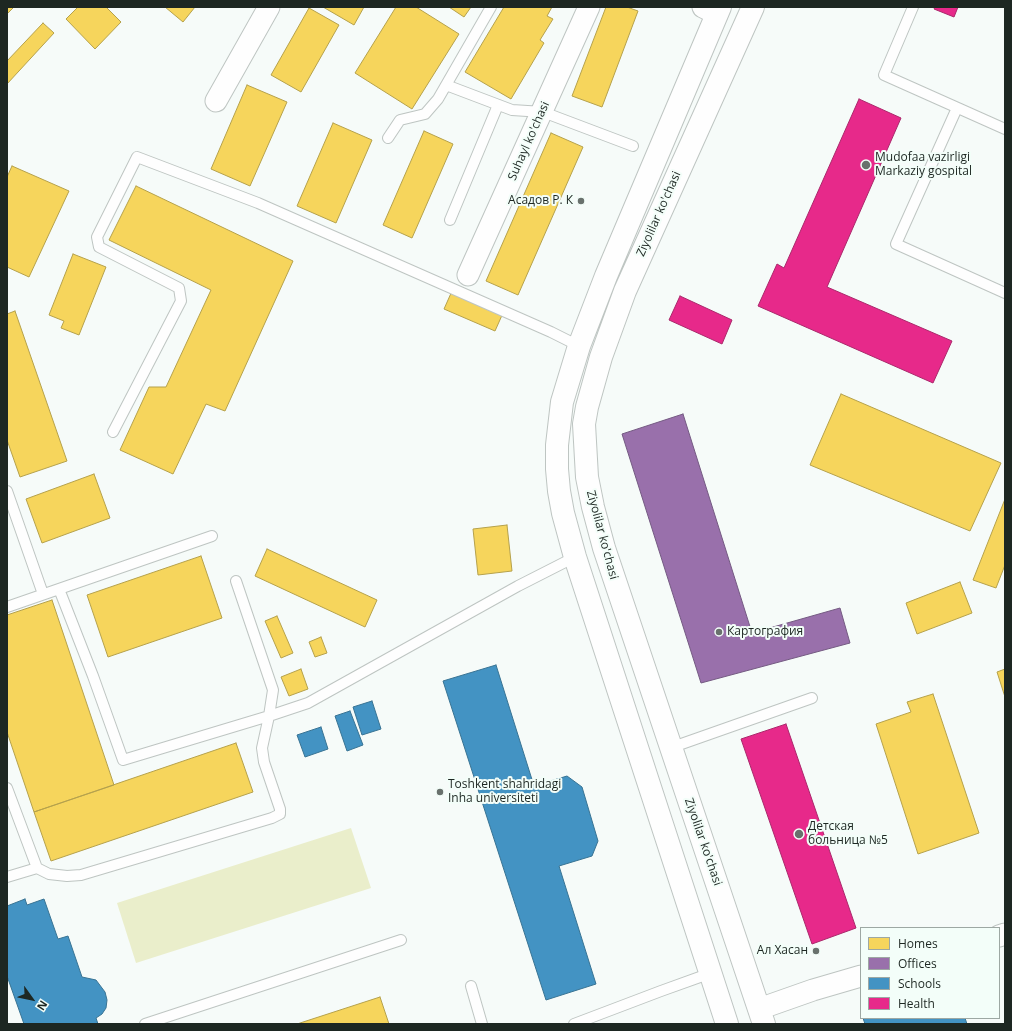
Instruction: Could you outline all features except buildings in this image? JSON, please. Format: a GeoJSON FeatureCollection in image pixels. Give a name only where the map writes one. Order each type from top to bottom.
{"type":"FeatureCollection","features":[{"type":"Feature","properties":{"kind":"main road","name":"Ziyolilar ko'chasi"},"geometry":{"type":"LineString","coordinates":[[753,7],[624,291],[599,364],[588,401],[584,424],[587,478],[594,514],[604,548],[670,748],[762,1017]]}},
{"type":"Feature","properties":{"kind":"main road","name":"Ziyolilar ko'chasi"},"geometry":{"type":"LineString","coordinates":[[713,9],[579,346],[562,402],[557,445],[559,491],[563,513],[575,557],[727,1024]]}},
{"type":"Feature","properties":{"kind":"street"},"geometry":{"type":"LineString","coordinates":[[216,101],[269,7]]}},
{"type":"Feature","properties":{"kind":"street","name":"Suhayl ko'chasi"},"geometry":{"type":"LineString","coordinates":[[468,275],[589,7]]}},
{"type":"Feature","properties":{"kind":"street"},"geometry":{"type":"LineString","coordinates":[[762,1017],[813,990],[860,976]]}},
{"type":"Feature","properties":{"kind":"lane"},"geometry":{"type":"LineString","coordinates":[[388,138],[400,120],[425,114],[438,99],[491,7]]}},
{"type":"Feature","properties":{"kind":"lane"},"geometry":{"type":"LineString","coordinates":[[913,7],[884,76],[1005,129]]}},
{"type":"Feature","properties":{"kind":"lane"},"geometry":{"type":"LineString","coordinates":[[446,85],[512,110],[542,112],[633,146]]}},
{"type":"Feature","properties":{"kind":"lane"},"geometry":{"type":"LineString","coordinates":[[450,220],[498,105]]}},
{"type":"Feature","properties":{"kind":"lane"},"geometry":{"type":"LineString","coordinates":[[957,108],[896,244],[1005,294]]}},
{"type":"Feature","properties":{"kind":"lane"},"geometry":{"type":"LineString","coordinates":[[113,432],[181,301],[179,288],[99,247],[97,237],[137,157],[258,203],[551,332],[579,346]]}},
{"type":"Feature","properties":{"kind":"lane"},"geometry":{"type":"LineString","coordinates":[[7,491],[42,594]]}},
{"type":"Feature","properties":{"kind":"lane"},"geometry":{"type":"LineString","coordinates":[[7,607],[212,536]]}},
{"type":"Feature","properties":{"kind":"lane"},"geometry":{"type":"LineString","coordinates":[[58,589],[93,676],[123,760],[308,703],[518,586],[575,557]]}},
{"type":"Feature","properties":{"kind":"lane"},"geometry":{"type":"LineString","coordinates":[[7,788],[37,868],[49,874],[67,876],[81,875],[265,820],[280,814],[280,809],[264,762],[262,748],[273,690],[236,581]]}},
{"type":"Feature","properties":{"kind":"lane"},"geometry":{"type":"LineString","coordinates":[[670,748],[812,698]]}},
{"type":"Feature","properties":{"kind":"lane"},"geometry":{"type":"LineString","coordinates":[[7,877],[37,868]]}},
{"type":"Feature","properties":{"kind":"lane"},"geometry":{"type":"LineString","coordinates":[[145,1024],[401,940]]}},
{"type":"Feature","properties":{"kind":"lane"},"geometry":{"type":"LineString","coordinates":[[574,1024],[711,973]]}},
{"type":"Feature","properties":{"kind":"lane"},"geometry":{"type":"LineString","coordinates":[[471,986],[482,1024]]}},
{"type":"Feature","properties":{"kind":"green space"},"geometry":{"type":"Polygon","coordinates":[[[351,828],[371,888],[136,963],[117,903],[351,828]]]}},
{"type":"Feature","properties":{"kind":"place","name":"Mudofaa vazirligi Markaziy gospital"},"geometry":{"type":"Point","coordinates":[866,165]}},
{"type":"Feature","properties":{"kind":"place","name":"Асадов Р. К"},"geometry":{"type":"Point","coordinates":[581,201]}},
{"type":"Feature","properties":{"kind":"place","name":"Картография"},"geometry":{"type":"Point","coordinates":[719,632]}},
{"type":"Feature","properties":{"kind":"place","name":"Toshkent shahridagi Inha universiteti"},"geometry":{"type":"Point","coordinates":[440,792]}},
{"type":"Feature","properties":{"kind":"place","name":"Детская больница №5"},"geometry":{"type":"Point","coordinates":[799,834]}},
{"type":"Feature","properties":{"kind":"place","name":"Ал Хасан"},"geometry":{"type":"Point","coordinates":[816,951]}}]}
